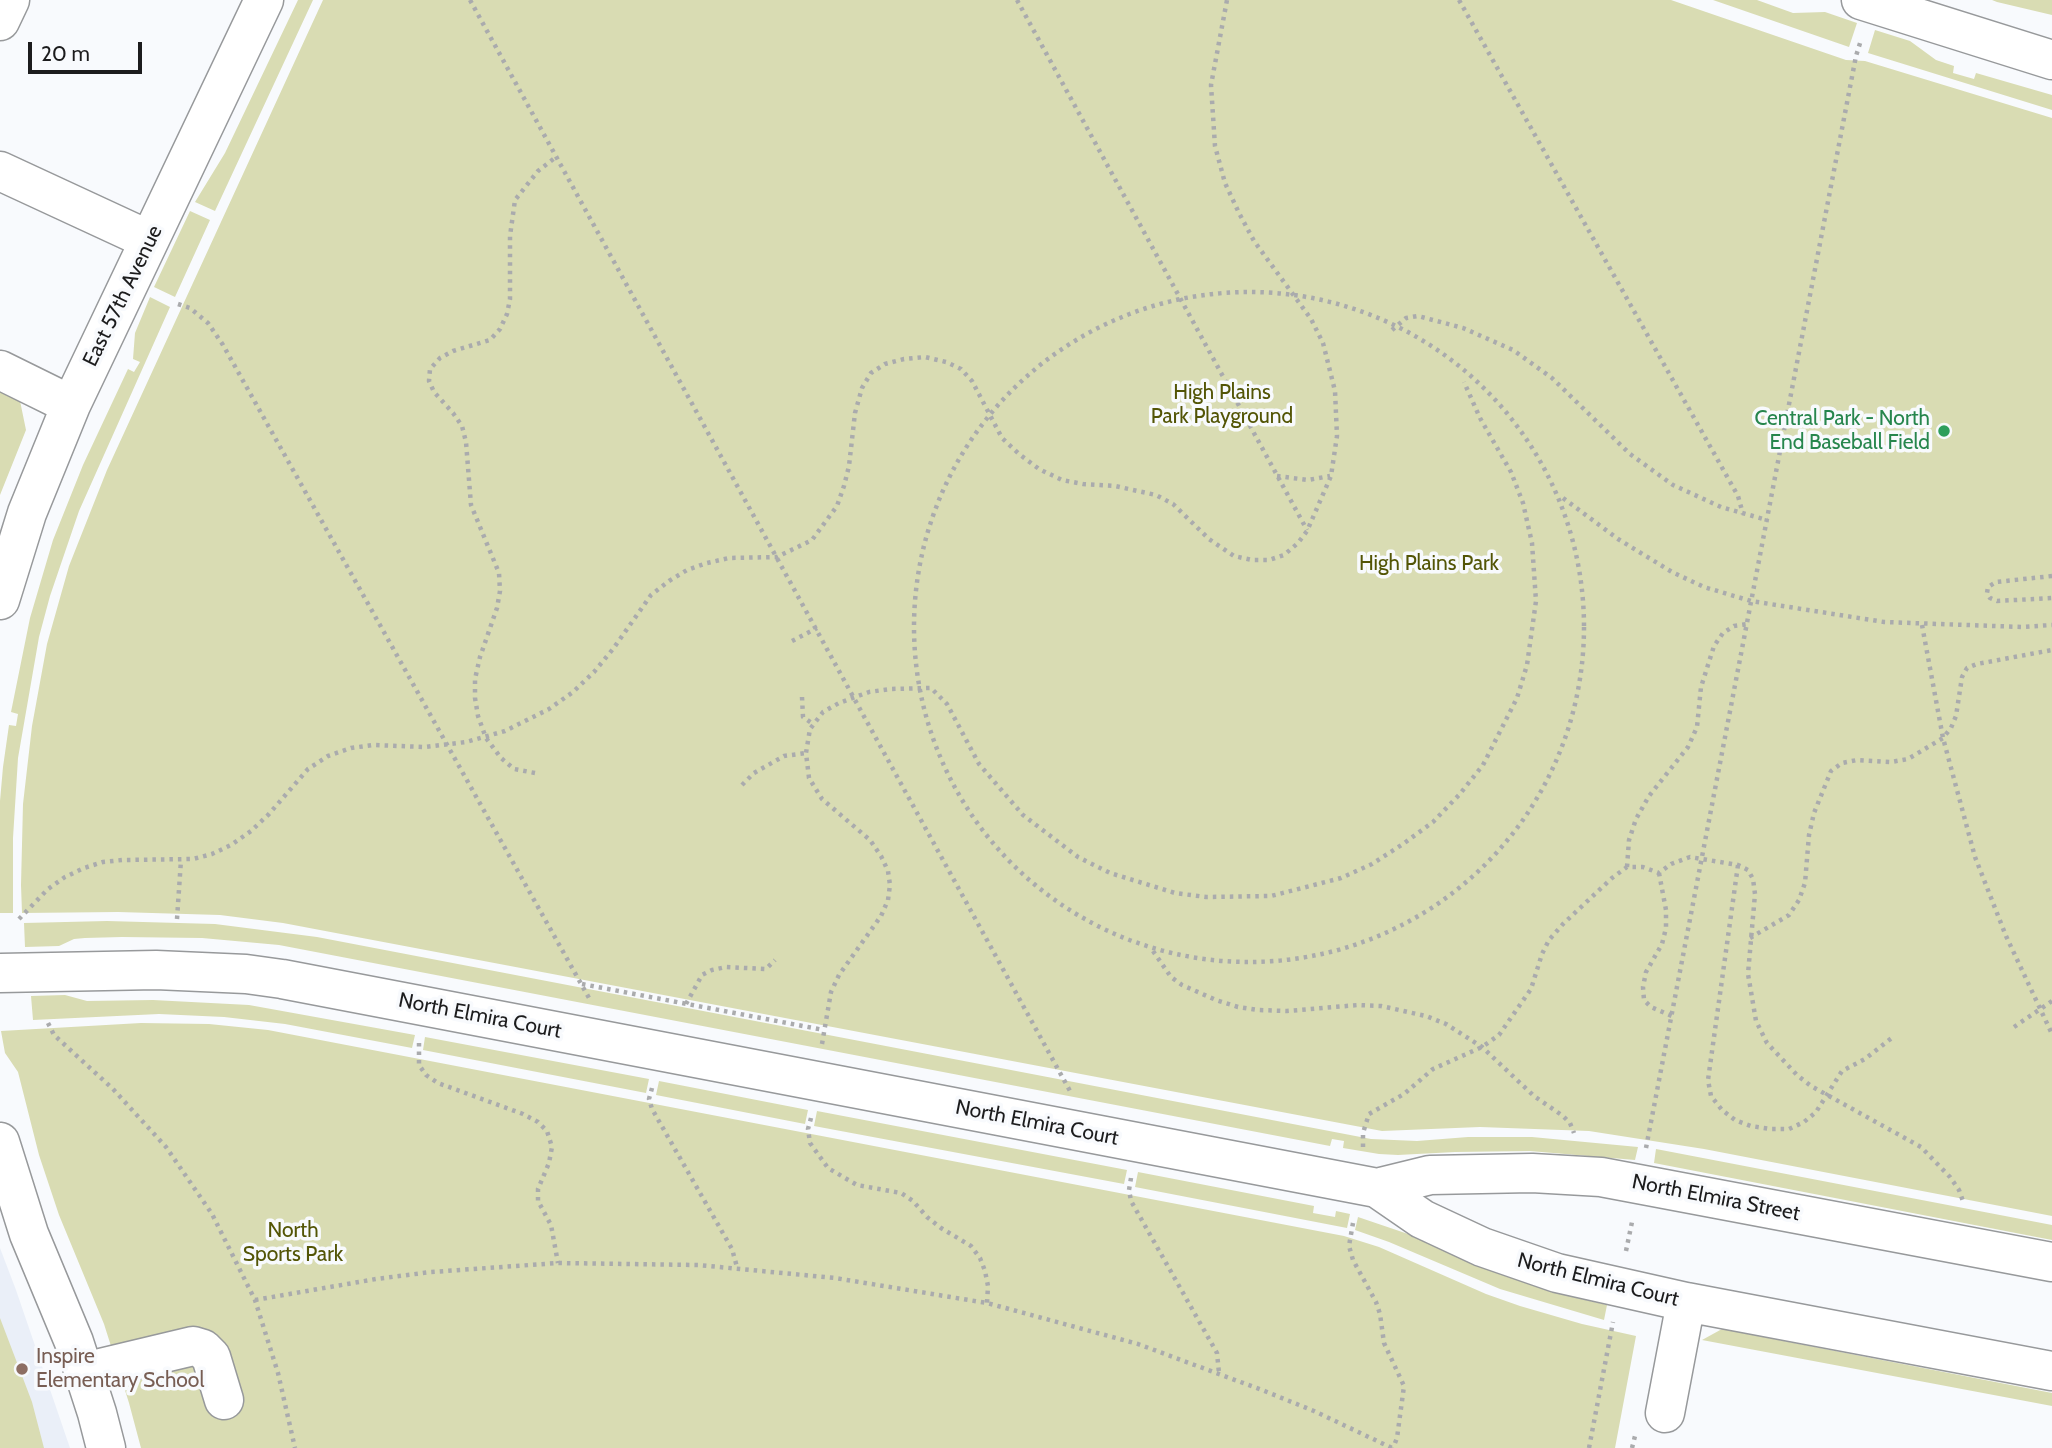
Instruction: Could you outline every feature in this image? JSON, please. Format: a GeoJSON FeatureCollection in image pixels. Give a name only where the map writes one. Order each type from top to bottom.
{"type":"FeatureCollection","features":[{"type":"Feature","properties":{"kind":"street"},"geometry":{"type":"LineString","coordinates":[[0,21],[10,0]]}},
{"type":"Feature","properties":{"kind":"street","name":"East 57th Avenue"},"geometry":{"type":"LineString","coordinates":[[0,600],[27,513],[71,405],[264,0]]}},
{"type":"Feature","properties":{"kind":"street"},"geometry":{"type":"LineString","coordinates":[[1862,18],[2052,60]]}},
{"type":"Feature","properties":{"kind":"street"},"geometry":{"type":"LineString","coordinates":[[0,171],[149,240]]}},
{"type":"Feature","properties":{"kind":"street"},"geometry":{"type":"LineString","coordinates":[[0,370],[71,405]]}},
{"type":"Feature","properties":{"kind":"street","name":"North Elmira Court"},"geometry":{"type":"LineString","coordinates":[[0,973],[156,970],[246,974],[282,979],[1366,1201],[1422,1219],[1522,1262],[1590,1281],[1686,1302],[2052,1371]]}},
{"type":"Feature","properties":{"kind":"street"},"geometry":{"type":"LineString","coordinates":[[0,1142],[29,1234],[62,1311],[84,1372],[106,1448]]}},
{"type":"Feature","properties":{"kind":"street","name":"North Elmira Street"},"geometry":{"type":"LineString","coordinates":[[1366,1201],[1430,1175],[1532,1173],[1601,1177],[2052,1262]]}},
{"type":"Feature","properties":{"kind":"street"},"geometry":{"type":"LineString","coordinates":[[1665,1413],[1686,1302]]}},
{"type":"Feature","properties":{"kind":"street"},"geometry":{"type":"LineString","coordinates":[[84,1372],[193,1346],[203,1349],[211,1357],[224,1400]]}},
{"type":"Feature","properties":{"kind":"path"},"geometry":{"type":"LineString","coordinates":[[470,0],[1072,1095]]}},
{"type":"Feature","properties":{"kind":"path"},"geometry":{"type":"LineString","coordinates":[[1017,0],[1307,531]]}},
{"type":"Feature","properties":{"kind":"path"},"geometry":{"type":"LineString","coordinates":[[19,919],[48,889],[84,868],[103,862],[181,860],[212,854],[251,831],[308,769],[328,756],[351,748],[373,745],[448,746],[486,738],[529,721],[573,692],[613,649],[651,595],[669,580],[687,570],[729,558],[777,557],[812,540],[837,506],[849,466],[855,412],[862,388],[871,373],[885,364],[925,357],[961,369],[972,381],[1002,438],[1039,469],[1073,482],[1126,488],[1156,495],[1173,504],[1209,539],[1234,556],[1269,560],[1284,555],[1307,531],[1331,476],[1337,436],[1337,414],[1331,369],[1311,319],[1254,241],[1226,183],[1215,146],[1211,85],[1227,0]]}},
{"type":"Feature","properties":{"kind":"path"},"geometry":{"type":"LineString","coordinates":[[1459,0],[1738,496],[1743,513]]}},
{"type":"Feature","properties":{"kind":"path"},"geometry":{"type":"LineString","coordinates":[[1645,1154],[1862,18]]}},
{"type":"Feature","properties":{"kind":"path"},"geometry":{"type":"LineString","coordinates":[[535,773],[514,769],[500,758],[486,738],[478,716],[475,679],[497,608],[499,573],[471,505],[466,442],[462,426],[434,392],[429,381],[430,369],[440,358],[453,351],[490,340],[500,329],[510,299],[510,236],[515,201],[538,171],[556,156]]}},
{"type":"Feature","properties":{"kind":"path"},"geometry":{"type":"LineString","coordinates":[[1168,296],[1226,288],[1296,297],[1351,311],[1392,330],[1434,356]]}},
{"type":"Feature","properties":{"kind":"path"},"geometry":{"type":"LineString","coordinates":[[178,304],[190,308],[208,323],[223,345],[593,1004]]}},
{"type":"Feature","properties":{"kind":"path"},"geometry":{"type":"LineString","coordinates":[[1392,330],[1406,318],[1419,316],[1463,328],[1513,350],[1552,378],[1605,431],[1653,472],[1698,498],[1767,520]]}},
{"type":"Feature","properties":{"kind":"path"},"geometry":{"type":"LineString","coordinates":[[931,550],[937,512],[947,484],[973,431],[1002,393],[1042,355]]}},
{"type":"Feature","properties":{"kind":"path"},"geometry":{"type":"LineString","coordinates":[[821,1048],[831,992],[839,975],[881,916],[888,900],[890,885],[888,871],[870,840],[822,799],[813,787],[806,753],[813,724],[824,712],[855,697],[890,689],[931,688],[947,704],[979,764],[1023,815],[1078,856],[1110,873],[1175,893],[1206,897],[1271,896],[1341,878],[1372,864],[1433,822],[1483,765],[1517,698],[1531,644],[1536,601],[1535,576],[1523,503],[1511,472],[1480,418],[1464,381],[1498,401],[1535,450],[1563,498],[1578,561],[1584,634],[1574,706],[1564,741],[1533,805],[1503,845],[1460,888],[1429,911],[1365,943],[1296,959],[1263,962],[1205,960],[1153,950],[1100,929],[1071,913],[1016,872],[963,805],[939,755],[926,715],[931,688],[930,676]]}},
{"type":"Feature","properties":{"kind":"path"},"geometry":{"type":"LineString","coordinates":[[1278,476],[1308,480],[1331,476]]}},
{"type":"Feature","properties":{"kind":"path"},"geometry":{"type":"LineString","coordinates":[[1563,498],[1618,539],[1672,572],[1704,587],[1751,601],[1842,616],[1922,625],[2052,625]]}},
{"type":"Feature","properties":{"kind":"path"},"geometry":{"type":"LineString","coordinates":[[2052,576],[1996,582],[1989,587],[1987,593],[1997,601],[2052,598]]}},
{"type":"Feature","properties":{"kind":"path"},"geometry":{"type":"LineString","coordinates":[[1627,867],[1629,840],[1636,819],[1649,796],[1688,747],[1697,727],[1701,687],[1714,646],[1723,633],[1734,626],[1748,624]]}},
{"type":"Feature","properties":{"kind":"path"},"geometry":{"type":"LineString","coordinates":[[1922,625],[1943,738],[1975,857],[2006,936],[2052,1034]]}},
{"type":"Feature","properties":{"kind":"path"},"geometry":{"type":"LineString","coordinates":[[792,641],[817,628]]}},
{"type":"Feature","properties":{"kind":"path"},"geometry":{"type":"LineString","coordinates":[[1750,938],[1789,915],[1799,900],[1805,883],[1809,835],[1814,813],[1831,771],[1842,763],[1857,760],[1908,760],[1943,738],[1951,728],[1956,716],[1960,684],[1968,668],[2052,650]]}},
{"type":"Feature","properties":{"kind":"path"},"geometry":{"type":"LineString","coordinates":[[802,697],[803,716],[813,724]]}},
{"type":"Feature","properties":{"kind":"path"},"geometry":{"type":"LineString","coordinates":[[742,785],[754,773],[784,756],[806,753]]}},
{"type":"Feature","properties":{"kind":"path"},"geometry":{"type":"LineString","coordinates":[[1660,873],[1681,859],[1690,857],[1738,864],[1748,870],[1753,879],[1755,894],[1748,974],[1756,1021],[1767,1042],[1797,1074],[1921,1147],[1950,1177],[1964,1204]]}},
{"type":"Feature","properties":{"kind":"path"},"geometry":{"type":"LineString","coordinates":[[177,919],[181,860]]}},
{"type":"Feature","properties":{"kind":"path"},"geometry":{"type":"LineString","coordinates":[[1738,864],[1708,1080],[1711,1096],[1722,1110],[1735,1120],[1751,1126],[1789,1129],[1816,1112],[1842,1071],[1864,1059],[1893,1037]]}},
{"type":"Feature","properties":{"kind":"path"},"geometry":{"type":"LineString","coordinates":[[1363,1152],[1363,1133],[1369,1114],[1404,1094],[1433,1069],[1482,1047],[1499,1035],[1531,989],[1549,940],[1612,878],[1627,867],[1643,867],[1660,873]]}},
{"type":"Feature","properties":{"kind":"path"},"geometry":{"type":"LineString","coordinates":[[1660,873],[1666,928],[1662,944],[1646,972],[1644,1000],[1651,1007],[1672,1016]]}},
{"type":"Feature","properties":{"kind":"path"},"geometry":{"type":"LineString","coordinates":[[1153,950],[1166,971],[1182,985],[1238,1007],[1287,1011],[1358,1004],[1415,1013],[1446,1024],[1482,1047],[1534,1096],[1563,1116],[1574,1133]]}},
{"type":"Feature","properties":{"kind":"path"},"geometry":{"type":"LineString","coordinates":[[686,1004],[702,975],[712,970],[726,967],[766,969],[775,960]]}},
{"type":"Feature","properties":{"kind":"path"},"geometry":{"type":"LineString","coordinates":[[582,984],[824,1030]]}},
{"type":"Feature","properties":{"kind":"path"},"geometry":{"type":"LineString","coordinates":[[2014,1027],[2052,1001]]}},
{"type":"Feature","properties":{"kind":"path"},"geometry":{"type":"LineString","coordinates":[[48,1023],[54,1035],[113,1089],[166,1147],[212,1214],[255,1300],[285,1399],[295,1448]]}},
{"type":"Feature","properties":{"kind":"path"},"geometry":{"type":"LineString","coordinates":[[420,1036],[417,1054],[419,1065],[426,1074],[447,1087],[523,1114],[538,1122],[547,1131],[552,1147],[549,1163],[538,1189],[538,1201],[551,1224],[558,1264]]}},
{"type":"Feature","properties":{"kind":"path"},"geometry":{"type":"LineString","coordinates":[[654,1080],[649,1099],[652,1110],[733,1249],[737,1267]]}},
{"type":"Feature","properties":{"kind":"path"},"geometry":{"type":"LineString","coordinates":[[813,1110],[808,1129],[810,1143],[818,1157],[828,1168],[857,1185],[901,1193],[941,1228],[971,1246],[985,1271],[987,1303]]}},
{"type":"Feature","properties":{"kind":"path"},"geometry":{"type":"LineString","coordinates":[[1132,1170],[1129,1190],[1131,1201],[1217,1353],[1219,1373]]}},
{"type":"Feature","properties":{"kind":"path"},"geometry":{"type":"LineString","coordinates":[[255,1300],[431,1272],[558,1264],[737,1267],[884,1284],[987,1303],[1138,1344],[1314,1411],[1392,1448],[1398,1438],[1404,1386],[1384,1343],[1376,1302],[1353,1259],[1349,1245],[1366,1201]]}},
{"type":"Feature","properties":{"kind":"path"},"geometry":{"type":"LineString","coordinates":[[1625,1256],[1634,1211]]}},
{"type":"Feature","properties":{"kind":"path"},"geometry":{"type":"LineString","coordinates":[[1589,1448],[1614,1317]]}},
{"type":"Feature","properties":{"kind":"shaded area","name":"Inspire Elementary School"},"geometry":{"type":"Polygon","coordinates":[[[0,1248],[16,1290],[70,1448],[0,1448],[0,1248]]]}},
{"type":"Feature","properties":{"kind":"green space"},"geometry":{"type":"Polygon","coordinates":[[[298,0],[313,0],[215,211],[195,202],[225,153],[298,0]]]}},
{"type":"Feature","properties":{"kind":"green space","name":"High Plains Park"},"geometry":{"type":"Polygon","coordinates":[[[323,0],[1671,0],[1846,60],[1865,61],[2052,118],[2052,1216],[1704,1149],[1589,1131],[1480,1127],[1382,1131],[283,923],[220,915],[22,913],[23,804],[32,726],[47,644],[69,566],[107,470],[323,0]]]}},
{"type":"Feature","properties":{"kind":"green space"},"geometry":{"type":"Polygon","coordinates":[[[1713,0],[1757,0],[1793,13],[1825,12],[1857,23],[1849,47],[1713,0]]]}},
{"type":"Feature","properties":{"kind":"green space"},"geometry":{"type":"Polygon","coordinates":[[[1992,0],[2052,0],[2052,15],[1997,2],[1992,0]]]}},
{"type":"Feature","properties":{"kind":"green space"},"geometry":{"type":"Polygon","coordinates":[[[1875,30],[1910,41],[1936,60],[1954,66],[1953,73],[1974,79],[1976,73],[2052,95],[2052,110],[1868,53],[1875,30]]]}},
{"type":"Feature","properties":{"kind":"green space"},"geometry":{"type":"Polygon","coordinates":[[[190,211],[210,220],[175,297],[154,287],[190,211]]]}},
{"type":"Feature","properties":{"kind":"green space"},"geometry":{"type":"Polygon","coordinates":[[[150,297],[170,307],[79,511],[39,637],[18,758],[13,838],[13,913],[0,913],[0,801],[3,767],[9,725],[16,726],[18,714],[11,712],[30,618],[53,540],[83,465],[128,369],[134,372],[140,362],[133,359],[135,333],[150,297]]]}},
{"type":"Feature","properties":{"kind":"green space"},"geometry":{"type":"Polygon","coordinates":[[[0,387],[19,396],[26,430],[0,495],[0,387]]]}},
{"type":"Feature","properties":{"kind":"green space"},"geometry":{"type":"Polygon","coordinates":[[[107,921],[215,924],[317,937],[1371,1139],[1417,1141],[1468,1137],[1532,1137],[1638,1147],[1635,1160],[1530,1151],[1379,1154],[1343,1148],[1344,1141],[1332,1139],[1330,1146],[279,945],[202,938],[122,937],[74,939],[59,946],[25,947],[24,923],[107,921]]]}},
{"type":"Feature","properties":{"kind":"green space"},"geometry":{"type":"Polygon","coordinates":[[[65,995],[87,1001],[153,1000],[249,1005],[415,1035],[412,1048],[285,1024],[224,1017],[159,1014],[33,1020],[31,996],[65,995]]]}},
{"type":"Feature","properties":{"kind":"green space","name":"North Sports Park"},"geometry":{"type":"Polygon","coordinates":[[[141,1023],[209,1024],[268,1030],[1344,1236],[1379,1247],[1520,1306],[1636,1336],[1615,1448],[141,1448],[104,1324],[59,1215],[39,1155],[18,1072],[5,1053],[1,1031],[141,1023]]]}},
{"type":"Feature","properties":{"kind":"green space"},"geometry":{"type":"Polygon","coordinates":[[[425,1037],[649,1079],[646,1093],[423,1050],[425,1037]]]}},
{"type":"Feature","properties":{"kind":"green space"},"geometry":{"type":"Polygon","coordinates":[[[659,1081],[808,1110],[805,1124],[656,1095],[659,1081]]]}},
{"type":"Feature","properties":{"kind":"green space"},"geometry":{"type":"Polygon","coordinates":[[[817,1111],[1127,1170],[1124,1184],[814,1126],[817,1111]]]}},
{"type":"Feature","properties":{"kind":"green space"},"geometry":{"type":"Polygon","coordinates":[[[1656,1149],[2052,1225],[2052,1240],[1654,1163],[1656,1149]]]}},
{"type":"Feature","properties":{"kind":"green space"},"geometry":{"type":"Polygon","coordinates":[[[1138,1172],[1314,1206],[1313,1213],[1335,1217],[1336,1211],[1350,1214],[1347,1228],[1135,1187],[1138,1172]]]}},
{"type":"Feature","properties":{"kind":"green space"},"geometry":{"type":"Polygon","coordinates":[[[1358,1217],[1411,1235],[1498,1273],[1556,1293],[1607,1305],[1604,1320],[1500,1289],[1355,1230],[1358,1217]]]}},
{"type":"Feature","properties":{"kind":"green space"},"geometry":{"type":"Polygon","coordinates":[[[0,1318],[32,1402],[44,1448],[0,1448],[0,1318]]]}},
{"type":"Feature","properties":{"kind":"green space"},"geometry":{"type":"Polygon","coordinates":[[[1722,1329],[2052,1393],[2052,1406],[1702,1340],[1722,1329]]]}},
{"type":"Feature","properties":{"kind":"place","name":"Central Park - North End Baseball Field"},"geometry":{"type":"Point","coordinates":[1944,431]}},
{"type":"Feature","properties":{"kind":"place","name":"Inspire Elementary School"},"geometry":{"type":"Point","coordinates":[22,1369]}},
{"type":"Feature","properties":{"kind":"park label","name":"High Plains Park Playground"},"geometry":{"type":"Point","coordinates":[1222,405]}}]}
